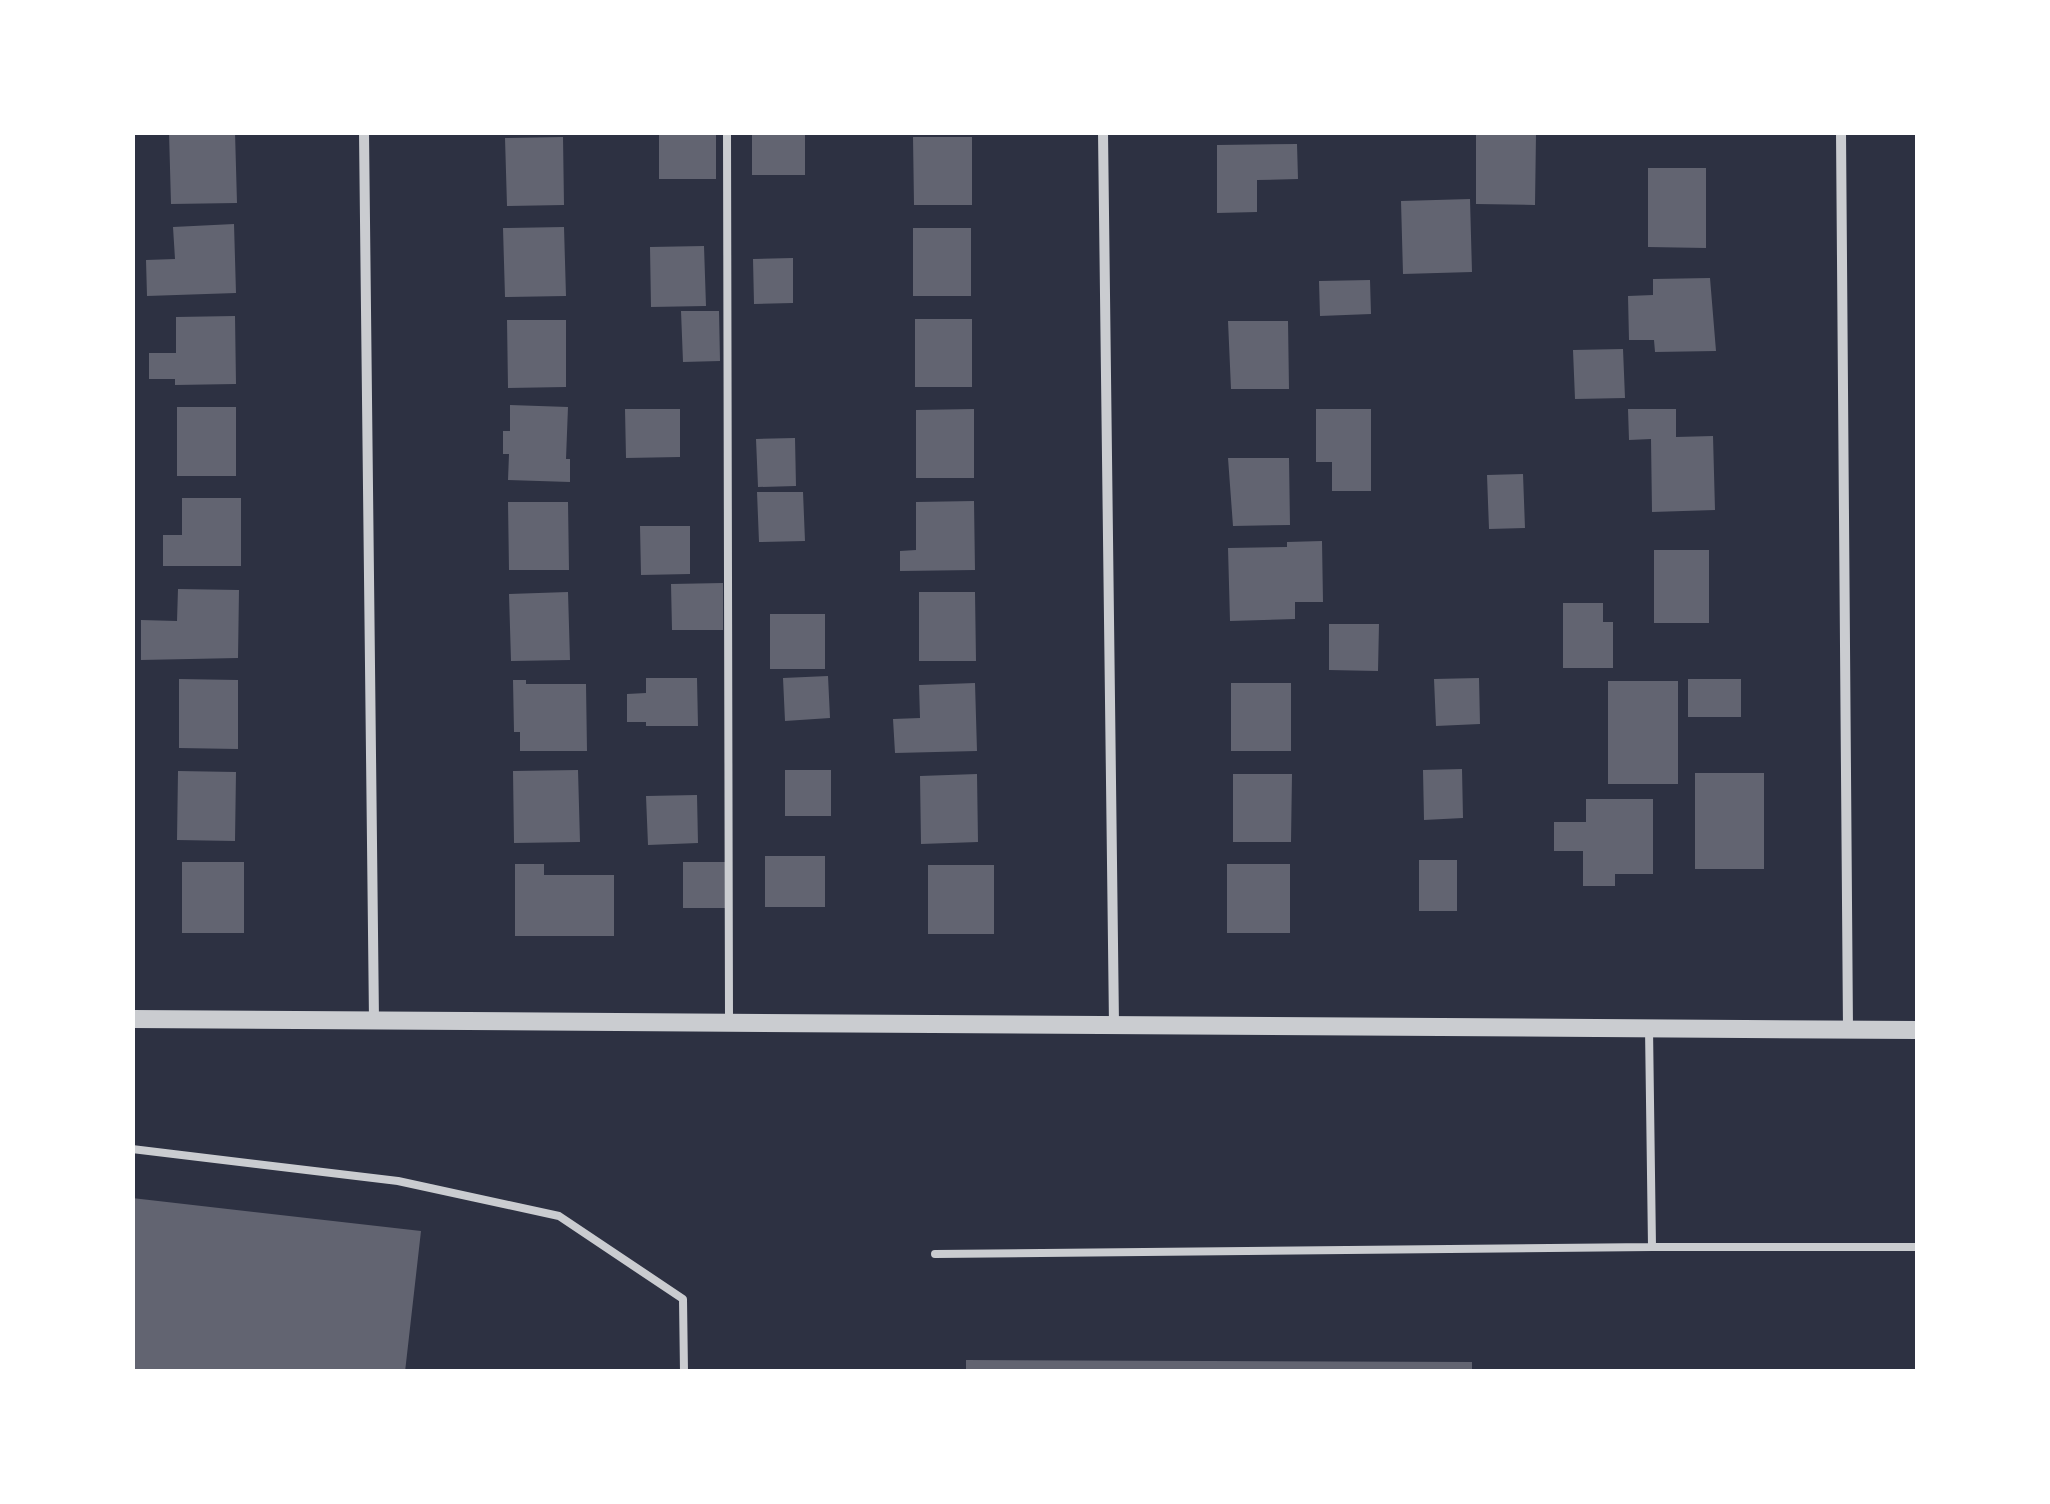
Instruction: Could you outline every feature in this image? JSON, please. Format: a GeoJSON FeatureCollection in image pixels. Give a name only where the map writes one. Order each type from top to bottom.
{"type":"FeatureCollection","features":[{"type":"Feature","properties":{"kind":"street"},"geometry":{"type":"LineString","coordinates":[[364,132],[374,1022]]}},
{"type":"Feature","properties":{"kind":"street"},"geometry":{"type":"LineString","coordinates":[[1103,132],[1114,1025]]}},
{"type":"Feature","properties":{"kind":"street"},"geometry":{"type":"LineString","coordinates":[[1841,132],[1848,1030]]}},
{"type":"Feature","properties":{"kind":"street"},"geometry":{"type":"LineString","coordinates":[[132,1019],[1918,1030]]}},
{"type":"Feature","properties":{"kind":"lane"},"geometry":{"type":"LineString","coordinates":[[728,132],[729,1022]]}},
{"type":"Feature","properties":{"kind":"lane"},"geometry":{"type":"LineString","coordinates":[[1649,1028],[1652,1247]]}},
{"type":"Feature","properties":{"kind":"lane"},"geometry":{"type":"LineString","coordinates":[[132,1149],[398,1181],[559,1216],[683,1299],[684,1372]]}},
{"type":"Feature","properties":{"kind":"lane"},"geometry":{"type":"LineString","coordinates":[[935,1254],[1918,1247]]}},
{"type":"Feature","properties":{"kind":"building"},"geometry":{"type":"Polygon","coordinates":[[[169,132],[235,132],[237,203],[171,204],[169,132]]]}},
{"type":"Feature","properties":{"kind":"building"},"geometry":{"type":"Polygon","coordinates":[[[659,132],[716,132],[716,179],[659,179],[659,132]]]}},
{"type":"Feature","properties":{"kind":"building"},"geometry":{"type":"Polygon","coordinates":[[[752,132],[805,132],[805,175],[752,175],[752,132]]]}},
{"type":"Feature","properties":{"kind":"building"},"geometry":{"type":"Polygon","coordinates":[[[1476,134],[1536,134],[1535,205],[1476,204],[1476,134]]]}},
{"type":"Feature","properties":{"kind":"building"},"geometry":{"type":"Polygon","coordinates":[[[563,137],[564,205],[507,206],[505,138],[563,137]]]}},
{"type":"Feature","properties":{"kind":"building"},"geometry":{"type":"Polygon","coordinates":[[[913,137],[972,137],[972,205],[914,205],[913,137]]]}},
{"type":"Feature","properties":{"kind":"building"},"geometry":{"type":"Polygon","coordinates":[[[1297,144],[1298,179],[1257,180],[1257,212],[1217,213],[1217,145],[1297,144]]]}},
{"type":"Feature","properties":{"kind":"building"},"geometry":{"type":"Polygon","coordinates":[[[1648,168],[1706,168],[1706,248],[1648,247],[1648,168]]]}},
{"type":"Feature","properties":{"kind":"building"},"geometry":{"type":"Polygon","coordinates":[[[1470,199],[1472,272],[1403,274],[1401,201],[1470,199]]]}},
{"type":"Feature","properties":{"kind":"building"},"geometry":{"type":"Polygon","coordinates":[[[234,224],[236,293],[147,296],[146,260],[175,259],[173,227],[234,224]]]}},
{"type":"Feature","properties":{"kind":"building"},"geometry":{"type":"Polygon","coordinates":[[[564,227],[566,296],[505,297],[503,228],[564,227]]]}},
{"type":"Feature","properties":{"kind":"building"},"geometry":{"type":"Polygon","coordinates":[[[913,228],[971,228],[971,296],[913,296],[913,228]]]}},
{"type":"Feature","properties":{"kind":"building"},"geometry":{"type":"Polygon","coordinates":[[[704,246],[706,306],[651,307],[650,247],[704,246]]]}},
{"type":"Feature","properties":{"kind":"building"},"geometry":{"type":"Polygon","coordinates":[[[793,258],[793,303],[754,304],[753,259],[793,258]]]}},
{"type":"Feature","properties":{"kind":"building"},"geometry":{"type":"Polygon","coordinates":[[[1710,278],[1716,351],[1655,352],[1654,340],[1629,340],[1628,296],[1653,295],[1653,279],[1710,278]]]}},
{"type":"Feature","properties":{"kind":"building"},"geometry":{"type":"Polygon","coordinates":[[[1370,280],[1371,314],[1320,316],[1319,281],[1370,280]]]}},
{"type":"Feature","properties":{"kind":"building"},"geometry":{"type":"Polygon","coordinates":[[[681,311],[719,311],[720,361],[683,362],[681,311]]]}},
{"type":"Feature","properties":{"kind":"building"},"geometry":{"type":"Polygon","coordinates":[[[235,316],[236,384],[175,385],[175,379],[149,379],[149,353],[176,353],[176,317],[235,316]]]}},
{"type":"Feature","properties":{"kind":"building"},"geometry":{"type":"Polygon","coordinates":[[[915,319],[972,319],[972,387],[915,387],[915,319]]]}},
{"type":"Feature","properties":{"kind":"building"},"geometry":{"type":"Polygon","coordinates":[[[507,320],[566,320],[566,387],[508,388],[507,320]]]}},
{"type":"Feature","properties":{"kind":"building"},"geometry":{"type":"Polygon","coordinates":[[[1228,321],[1288,321],[1289,389],[1231,389],[1228,321]]]}},
{"type":"Feature","properties":{"kind":"building"},"geometry":{"type":"Polygon","coordinates":[[[1623,349],[1625,398],[1575,399],[1573,350],[1623,349]]]}},
{"type":"Feature","properties":{"kind":"building"},"geometry":{"type":"Polygon","coordinates":[[[510,405],[568,407],[566,459],[570,459],[570,482],[508,480],[509,454],[503,454],[503,431],[510,431],[510,405]]]}},
{"type":"Feature","properties":{"kind":"building"},"geometry":{"type":"Polygon","coordinates":[[[177,407],[236,407],[236,476],[177,476],[177,407]]]}},
{"type":"Feature","properties":{"kind":"building"},"geometry":{"type":"Polygon","coordinates":[[[625,409],[680,409],[680,457],[626,458],[625,409]]]}},
{"type":"Feature","properties":{"kind":"building"},"geometry":{"type":"Polygon","coordinates":[[[974,409],[974,478],[916,478],[916,410],[974,409]]]}},
{"type":"Feature","properties":{"kind":"building"},"geometry":{"type":"Polygon","coordinates":[[[1316,409],[1371,409],[1371,491],[1332,491],[1332,462],[1316,462],[1316,409]]]}},
{"type":"Feature","properties":{"kind":"building"},"geometry":{"type":"Polygon","coordinates":[[[1628,409],[1676,409],[1676,437],[1713,436],[1715,510],[1652,512],[1651,439],[1629,440],[1628,409]]]}},
{"type":"Feature","properties":{"kind":"building"},"geometry":{"type":"Polygon","coordinates":[[[795,438],[796,486],[758,487],[756,439],[795,438]]]}},
{"type":"Feature","properties":{"kind":"building"},"geometry":{"type":"Polygon","coordinates":[[[1228,458],[1289,458],[1290,525],[1233,526],[1228,458]]]}},
{"type":"Feature","properties":{"kind":"building"},"geometry":{"type":"Polygon","coordinates":[[[1523,474],[1525,528],[1489,529],[1487,475],[1523,474]]]}},
{"type":"Feature","properties":{"kind":"building"},"geometry":{"type":"Polygon","coordinates":[[[757,492],[803,492],[805,541],[759,542],[757,492]]]}},
{"type":"Feature","properties":{"kind":"building"},"geometry":{"type":"Polygon","coordinates":[[[182,498],[241,498],[241,566],[163,566],[163,535],[182,535],[182,498]]]}},
{"type":"Feature","properties":{"kind":"building"},"geometry":{"type":"Polygon","coordinates":[[[974,501],[975,570],[900,571],[900,551],[916,550],[916,502],[974,501]]]}},
{"type":"Feature","properties":{"kind":"building"},"geometry":{"type":"Polygon","coordinates":[[[508,502],[568,502],[569,570],[509,570],[508,502]]]}},
{"type":"Feature","properties":{"kind":"building"},"geometry":{"type":"Polygon","coordinates":[[[640,526],[690,526],[690,574],[641,575],[640,526]]]}},
{"type":"Feature","properties":{"kind":"building"},"geometry":{"type":"Polygon","coordinates":[[[1322,541],[1323,602],[1295,602],[1295,619],[1230,621],[1228,548],[1287,547],[1287,542],[1322,541]]]}},
{"type":"Feature","properties":{"kind":"building"},"geometry":{"type":"Polygon","coordinates":[[[1654,550],[1709,550],[1709,623],[1654,623],[1654,550]]]}},
{"type":"Feature","properties":{"kind":"building"},"geometry":{"type":"Polygon","coordinates":[[[723,583],[723,630],[672,630],[671,584],[723,583]]]}},
{"type":"Feature","properties":{"kind":"building"},"geometry":{"type":"Polygon","coordinates":[[[178,589],[239,590],[238,658],[141,660],[141,620],[177,621],[178,589]]]}},
{"type":"Feature","properties":{"kind":"building"},"geometry":{"type":"Polygon","coordinates":[[[568,592],[570,660],[511,661],[509,594],[568,592]]]}},
{"type":"Feature","properties":{"kind":"building"},"geometry":{"type":"Polygon","coordinates":[[[919,592],[975,592],[976,661],[919,661],[919,592]]]}},
{"type":"Feature","properties":{"kind":"building"},"geometry":{"type":"Polygon","coordinates":[[[1563,603],[1603,603],[1603,622],[1613,622],[1613,668],[1563,668],[1563,603]]]}},
{"type":"Feature","properties":{"kind":"building"},"geometry":{"type":"Polygon","coordinates":[[[770,614],[825,614],[825,669],[770,669],[770,614]]]}},
{"type":"Feature","properties":{"kind":"building"},"geometry":{"type":"Polygon","coordinates":[[[1329,624],[1379,624],[1378,671],[1329,670],[1329,624]]]}},
{"type":"Feature","properties":{"kind":"building"},"geometry":{"type":"Polygon","coordinates":[[[828,676],[830,718],[785,721],[783,678],[828,676]]]}},
{"type":"Feature","properties":{"kind":"building"},"geometry":{"type":"Polygon","coordinates":[[[646,678],[697,678],[698,726],[627,722],[627,694],[646,693],[646,678]]]}},
{"type":"Feature","properties":{"kind":"building"},"geometry":{"type":"Polygon","coordinates":[[[1479,678],[1480,724],[1436,726],[1434,679],[1479,678]]]}},
{"type":"Feature","properties":{"kind":"building"},"geometry":{"type":"Polygon","coordinates":[[[179,679],[238,680],[238,749],[179,748],[179,679]]]}},
{"type":"Feature","properties":{"kind":"building"},"geometry":{"type":"Polygon","coordinates":[[[1688,679],[1741,679],[1741,717],[1688,717],[1688,679]]]}},
{"type":"Feature","properties":{"kind":"building"},"geometry":{"type":"Polygon","coordinates":[[[513,680],[526,680],[526,684],[586,684],[587,751],[520,751],[520,732],[514,732],[513,680]]]}},
{"type":"Feature","properties":{"kind":"building"},"geometry":{"type":"Polygon","coordinates":[[[1608,681],[1678,681],[1678,784],[1608,784],[1608,681]]]}},
{"type":"Feature","properties":{"kind":"building"},"geometry":{"type":"Polygon","coordinates":[[[975,683],[977,751],[895,753],[893,719],[920,718],[919,685],[975,683]]]}},
{"type":"Feature","properties":{"kind":"building"},"geometry":{"type":"Polygon","coordinates":[[[1231,683],[1291,683],[1291,751],[1231,751],[1231,683]]]}},
{"type":"Feature","properties":{"kind":"building"},"geometry":{"type":"Polygon","coordinates":[[[1462,769],[1463,818],[1424,820],[1423,770],[1462,769]]]}},
{"type":"Feature","properties":{"kind":"building"},"geometry":{"type":"Polygon","coordinates":[[[578,770],[580,842],[514,843],[513,771],[578,770]]]}},
{"type":"Feature","properties":{"kind":"building"},"geometry":{"type":"Polygon","coordinates":[[[785,770],[831,770],[831,816],[785,816],[785,770]]]}},
{"type":"Feature","properties":{"kind":"building"},"geometry":{"type":"Polygon","coordinates":[[[178,771],[236,772],[235,841],[177,840],[178,771]]]}},
{"type":"Feature","properties":{"kind":"building"},"geometry":{"type":"Polygon","coordinates":[[[1695,773],[1764,773],[1764,869],[1695,869],[1695,773]]]}},
{"type":"Feature","properties":{"kind":"building"},"geometry":{"type":"Polygon","coordinates":[[[977,774],[978,842],[921,844],[920,776],[977,774]]]}},
{"type":"Feature","properties":{"kind":"building"},"geometry":{"type":"Polygon","coordinates":[[[1233,774],[1292,774],[1291,842],[1233,842],[1233,774]]]}},
{"type":"Feature","properties":{"kind":"building"},"geometry":{"type":"Polygon","coordinates":[[[697,795],[698,843],[648,845],[646,796],[697,795]]]}},
{"type":"Feature","properties":{"kind":"building"},"geometry":{"type":"Polygon","coordinates":[[[1586,799],[1653,799],[1653,874],[1615,874],[1615,886],[1583,886],[1583,851],[1554,851],[1554,822],[1586,822],[1586,799]]]}},
{"type":"Feature","properties":{"kind":"building"},"geometry":{"type":"Polygon","coordinates":[[[765,856],[825,856],[825,907],[765,907],[765,856]]]}},
{"type":"Feature","properties":{"kind":"building"},"geometry":{"type":"Polygon","coordinates":[[[1419,860],[1457,860],[1457,911],[1419,911],[1419,860]]]}},
{"type":"Feature","properties":{"kind":"building"},"geometry":{"type":"Polygon","coordinates":[[[182,862],[244,862],[244,933],[182,933],[182,862]]]}},
{"type":"Feature","properties":{"kind":"building"},"geometry":{"type":"Polygon","coordinates":[[[683,862],[727,862],[727,908],[683,908],[683,862]]]}},
{"type":"Feature","properties":{"kind":"building"},"geometry":{"type":"Polygon","coordinates":[[[515,864],[544,864],[544,875],[614,875],[614,936],[515,936],[515,864]]]}},
{"type":"Feature","properties":{"kind":"building"},"geometry":{"type":"Polygon","coordinates":[[[1227,864],[1290,864],[1290,933],[1227,933],[1227,864]]]}},
{"type":"Feature","properties":{"kind":"building"},"geometry":{"type":"Polygon","coordinates":[[[928,865],[994,865],[994,934],[928,934],[928,865]]]}},
{"type":"Feature","properties":{"kind":"building"},"geometry":{"type":"Polygon","coordinates":[[[132,1198],[421,1231],[405,1372],[132,1372],[132,1198]]]}},
{"type":"Feature","properties":{"kind":"building"},"geometry":{"type":"Polygon","coordinates":[[[966,1360],[1472,1362],[1472,1372],[966,1372],[966,1360]]]}}]}
